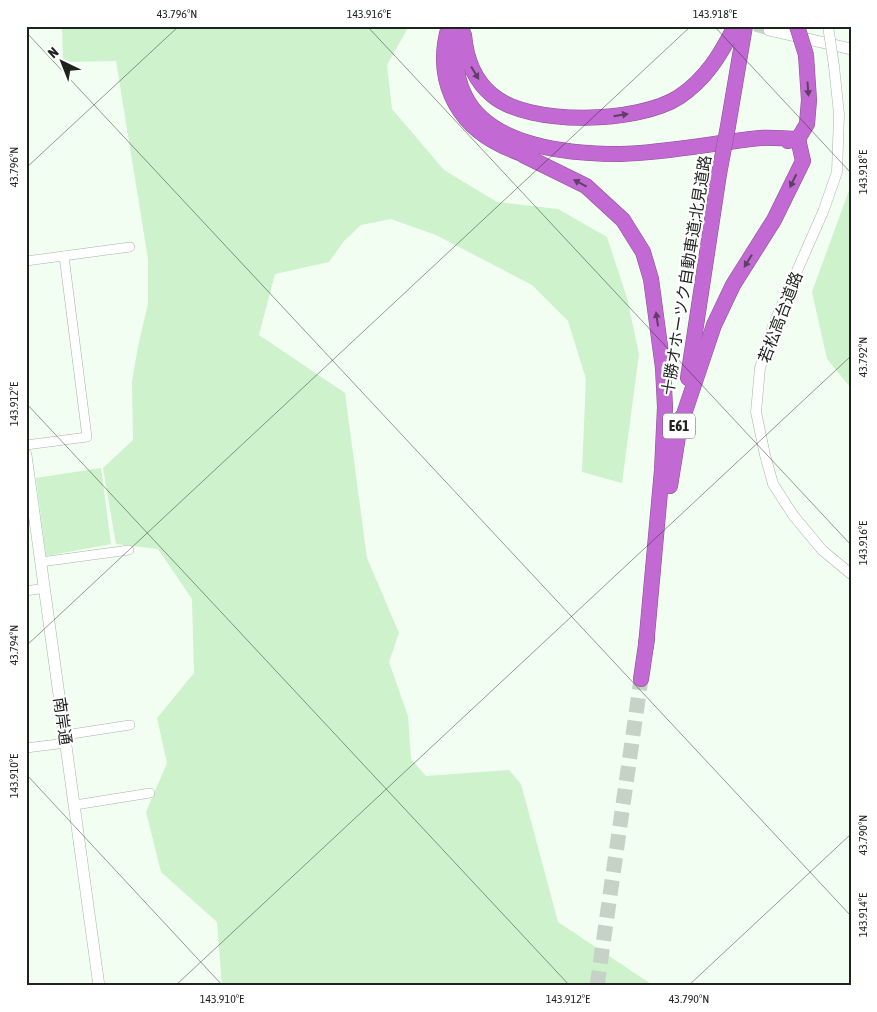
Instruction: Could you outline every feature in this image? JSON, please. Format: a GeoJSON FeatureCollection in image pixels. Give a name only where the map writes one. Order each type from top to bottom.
{"type":"FeatureCollection","features":[{"type":"Feature","properties":{"kind":"highway"},"geometry":{"type":"LineString","coordinates":[[449,26],[444,43],[444,67],[452,97],[472,125],[490,140],[586,186],[623,220],[643,252],[651,279],[664,368],[665,407],[662,470],[646,646]]}},
{"type":"Feature","properties":{"kind":"highway"},"geometry":{"type":"LineString","coordinates":[[463,26],[457,45],[456,65],[462,89],[470,106],[486,122],[504,134],[532,144],[575,151],[620,154],[689,148],[762,138],[798,139]]}},
{"type":"Feature","properties":{"kind":"highway"},"geometry":{"type":"LineString","coordinates":[[463,26],[466,53],[474,73],[492,95],[511,107],[545,116],[579,118],[620,116],[651,108],[678,98],[702,79],[719,56],[735,26]]}},
{"type":"Feature","properties":{"kind":"highway","name":"十勝オホーツク自動車道;北見道路"},"geometry":{"type":"LineString","coordinates":[[641,679],[719,174],[745,26]]}},
{"type":"Feature","properties":{"kind":"highway"},"geometry":{"type":"LineString","coordinates":[[680,426],[714,324],[733,285],[774,220],[803,161],[798,139],[807,124],[809,100],[806,55],[797,26]]}},
{"type":"Feature","properties":{"kind":"highway"},"geometry":{"type":"LineString","coordinates":[[523,155],[615,163],[692,157],[798,139]]}},
{"type":"Feature","properties":{"kind":"main road"},"geometry":{"type":"LineString","coordinates":[[769,30],[851,49]]}},
{"type":"Feature","properties":{"kind":"main road","name":"南岸通"},"geometry":{"type":"LineString","coordinates":[[26,455],[99,986]]}},
{"type":"Feature","properties":{"kind":"street","name":"若松高台道路"},"geometry":{"type":"LineString","coordinates":[[828,26],[839,114],[836,172],[823,212],[774,323],[760,368],[756,412],[773,484],[792,516],[816,543],[851,574]]}},
{"type":"Feature","properties":{"kind":"street"},"geometry":{"type":"LineString","coordinates":[[26,261],[130,247]]}},
{"type":"Feature","properties":{"kind":"street"},"geometry":{"type":"LineString","coordinates":[[26,445],[87,436],[64,256]]}},
{"type":"Feature","properties":{"kind":"street"},"geometry":{"type":"LineString","coordinates":[[41,562],[130,550]]}},
{"type":"Feature","properties":{"kind":"street"},"geometry":{"type":"LineString","coordinates":[[26,591],[45,588]]}},
{"type":"Feature","properties":{"kind":"street"},"geometry":{"type":"LineString","coordinates":[[26,748],[130,726]]}},
{"type":"Feature","properties":{"kind":"street"},"geometry":{"type":"LineString","coordinates":[[75,805],[150,793]]}},
{"type":"Feature","properties":{"kind":"green space"},"geometry":{"type":"Polygon","coordinates":[[[62,26],[409,26],[387,65],[392,109],[444,170],[497,202],[558,209],[607,237],[627,298],[639,354],[622,483],[582,472],[586,379],[568,321],[532,285],[436,235],[391,219],[361,225],[344,241],[329,262],[275,274],[259,335],[345,393],[367,558],[399,633],[389,662],[408,716],[411,759],[426,776],[509,770],[521,784],[558,922],[654,986],[222,986],[217,922],[161,872],[146,812],[167,763],[157,718],[194,673],[192,599],[158,549],[116,544],[103,468],[133,440],[132,382],[148,304],[148,259],[116,61],[63,62],[62,26]]]}},
{"type":"Feature","properties":{"kind":"green space"},"geometry":{"type":"Polygon","coordinates":[[[851,185],[851,388],[827,359],[812,292],[851,185]]]}},
{"type":"Feature","properties":{"kind":"green space"},"geometry":{"type":"Polygon","coordinates":[[[101,468],[111,544],[46,556],[36,478],[101,468]]]}},
{"type":"Feature","properties":{"kind":"tunnel"},"geometry":{"type":"LineString","coordinates":[[755,26],[769,30]]}},
{"type":"Feature","properties":{"kind":"tunnel"},"geometry":{"type":"LineString","coordinates":[[597,986],[641,679]]}}]}
